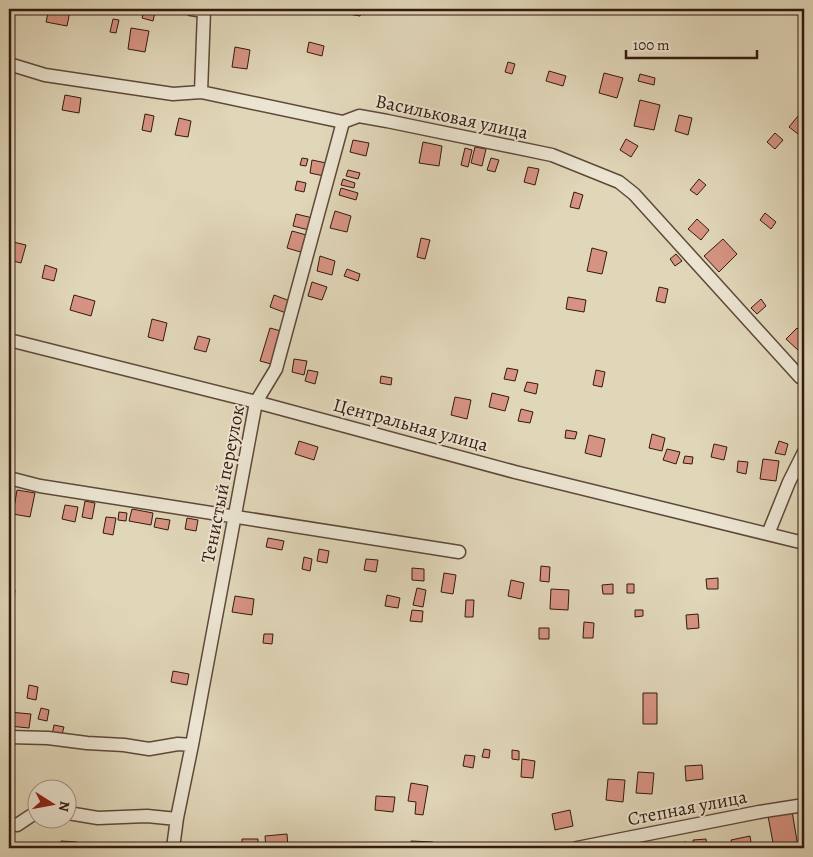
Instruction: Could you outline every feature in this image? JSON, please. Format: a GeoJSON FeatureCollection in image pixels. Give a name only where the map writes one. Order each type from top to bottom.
{"type":"FeatureCollection","features":[{"type":"Feature","properties":{"kind":"street"},"geometry":{"type":"LineString","coordinates":[[191,9],[204,11],[201,92]]}},
{"type":"Feature","properties":{"kind":"street","name":"Васильковая улица"},"geometry":{"type":"LineString","coordinates":[[9,64],[45,75],[163,93],[201,92],[343,122],[359,116],[552,155],[619,182],[634,194],[800,377],[804,379]]}},
{"type":"Feature","properties":{"kind":"street","name":"Тенистый переулок"},"geometry":{"type":"LineString","coordinates":[[173,848],[256,402],[276,369],[343,122]]}},
{"type":"Feature","properties":{"kind":"street","name":"Центральная улица"},"geometry":{"type":"LineString","coordinates":[[9,340],[256,402],[515,472],[804,543]]}},
{"type":"Feature","properties":{"kind":"street"},"geometry":{"type":"LineString","coordinates":[[768,534],[789,482],[804,452]]}},
{"type":"Feature","properties":{"kind":"street"},"geometry":{"type":"LineString","coordinates":[[9,478],[40,486],[234,515],[459,552]]}},
{"type":"Feature","properties":{"kind":"street"},"geometry":{"type":"LineString","coordinates":[[9,737],[48,738],[148,749],[178,744],[192,745]]}},
{"type":"Feature","properties":{"kind":"street","name":"Степная улица"},"geometry":{"type":"LineString","coordinates":[[577,848],[759,812],[804,806]]}},
{"type":"Feature","properties":{"kind":"street"},"geometry":{"type":"LineString","coordinates":[[78,815],[98,818],[147,816],[177,819]]}},
{"type":"Feature","properties":{"kind":"street"},"geometry":{"type":"LineString","coordinates":[[9,823],[17,825],[28,818]]}},
{"type":"Feature","properties":{"kind":"building"},"geometry":{"type":"Polygon","coordinates":[[[49,9],[70,11],[67,26],[46,22],[49,9]]]}},
{"type":"Feature","properties":{"kind":"building"},"geometry":{"type":"Polygon","coordinates":[[[145,9],[155,12],[153,21],[142,18],[145,9]]]}},
{"type":"Feature","properties":{"kind":"building"},"geometry":{"type":"Polygon","coordinates":[[[344,9],[362,9],[360,16],[343,13],[344,9]]]}},
{"type":"Feature","properties":{"kind":"building"},"geometry":{"type":"Polygon","coordinates":[[[388,9],[401,9],[400,14],[387,12],[388,9]]]}},
{"type":"Feature","properties":{"kind":"building"},"geometry":{"type":"Polygon","coordinates":[[[113,19],[119,20],[116,33],[110,32],[113,19]]]}},
{"type":"Feature","properties":{"kind":"building"},"geometry":{"type":"Polygon","coordinates":[[[131,28],[149,31],[145,52],[128,49],[131,28]]]}},
{"type":"Feature","properties":{"kind":"building"},"geometry":{"type":"Polygon","coordinates":[[[309,42],[324,46],[322,56],[307,52],[309,42]]]}},
{"type":"Feature","properties":{"kind":"building"},"geometry":{"type":"Polygon","coordinates":[[[235,47],[250,50],[247,69],[232,67],[235,47]]]}},
{"type":"Feature","properties":{"kind":"building"},"geometry":{"type":"Polygon","coordinates":[[[508,62],[515,64],[512,74],[505,72],[508,62]]]}},
{"type":"Feature","properties":{"kind":"building"},"geometry":{"type":"Polygon","coordinates":[[[549,71],[566,76],[563,86],[546,81],[549,71]]]}},
{"type":"Feature","properties":{"kind":"building"},"geometry":{"type":"Polygon","coordinates":[[[604,73],[623,78],[617,98],[599,93],[604,73]]]}},
{"type":"Feature","properties":{"kind":"building"},"geometry":{"type":"Polygon","coordinates":[[[640,74],[655,78],[654,85],[638,81],[640,74]]]}},
{"type":"Feature","properties":{"kind":"building"},"geometry":{"type":"Polygon","coordinates":[[[65,95],[81,98],[79,113],[62,110],[65,95]]]}},
{"type":"Feature","properties":{"kind":"building"},"geometry":{"type":"Polygon","coordinates":[[[640,100],[660,105],[654,130],[634,126],[640,100]]]}},
{"type":"Feature","properties":{"kind":"building"},"geometry":{"type":"Polygon","coordinates":[[[145,114],[154,116],[151,132],[142,130],[145,114]]]}},
{"type":"Feature","properties":{"kind":"building"},"geometry":{"type":"Polygon","coordinates":[[[679,115],[692,118],[688,135],[675,131],[679,115]]]}},
{"type":"Feature","properties":{"kind":"building"},"geometry":{"type":"Polygon","coordinates":[[[798,116],[804,121],[804,134],[802,137],[789,127],[798,116]]]}},
{"type":"Feature","properties":{"kind":"building"},"geometry":{"type":"Polygon","coordinates":[[[179,118],[191,121],[188,137],[175,135],[179,118]]]}},
{"type":"Feature","properties":{"kind":"building"},"geometry":{"type":"Polygon","coordinates":[[[775,133],[783,140],[775,149],[767,142],[775,133]]]}},
{"type":"Feature","properties":{"kind":"building"},"geometry":{"type":"Polygon","coordinates":[[[626,139],[638,146],[631,157],[620,150],[626,139]]]}},
{"type":"Feature","properties":{"kind":"building"},"geometry":{"type":"Polygon","coordinates":[[[353,140],[369,143],[366,156],[350,152],[353,140]]]}},
{"type":"Feature","properties":{"kind":"building"},"geometry":{"type":"Polygon","coordinates":[[[423,142],[442,146],[439,166],[419,163],[423,142]]]}},
{"type":"Feature","properties":{"kind":"building"},"geometry":{"type":"Polygon","coordinates":[[[475,147],[486,149],[482,166],[471,163],[475,147]]]}},
{"type":"Feature","properties":{"kind":"building"},"geometry":{"type":"Polygon","coordinates":[[[465,148],[472,150],[468,167],[461,165],[465,148]]]}},
{"type":"Feature","properties":{"kind":"building"},"geometry":{"type":"Polygon","coordinates":[[[302,158],[308,159],[306,166],[300,165],[302,158]]]}},
{"type":"Feature","properties":{"kind":"building"},"geometry":{"type":"Polygon","coordinates":[[[491,158],[499,160],[495,172],[487,170],[491,158]]]}},
{"type":"Feature","properties":{"kind":"building"},"geometry":{"type":"Polygon","coordinates":[[[312,160],[326,163],[324,176],[310,173],[312,160]]]}},
{"type":"Feature","properties":{"kind":"building"},"geometry":{"type":"Polygon","coordinates":[[[528,167],[539,169],[535,185],[524,182],[528,167]]]}},
{"type":"Feature","properties":{"kind":"building"},"geometry":{"type":"Polygon","coordinates":[[[348,170],[360,173],[358,179],[346,176],[348,170]]]}},
{"type":"Feature","properties":{"kind":"building"},"geometry":{"type":"Polygon","coordinates":[[[343,179],[355,183],[354,188],[341,185],[343,179]]]}},
{"type":"Feature","properties":{"kind":"building"},"geometry":{"type":"Polygon","coordinates":[[[699,179],[706,185],[697,195],[690,190],[699,179]]]}},
{"type":"Feature","properties":{"kind":"building"},"geometry":{"type":"Polygon","coordinates":[[[297,181],[306,183],[304,192],[295,190],[297,181]]]}},
{"type":"Feature","properties":{"kind":"building"},"geometry":{"type":"Polygon","coordinates":[[[341,188],[358,193],[356,200],[339,195],[341,188]]]}},
{"type":"Feature","properties":{"kind":"building"},"geometry":{"type":"Polygon","coordinates":[[[574,192],[583,195],[579,209],[570,207],[574,192]]]}},
{"type":"Feature","properties":{"kind":"building"},"geometry":{"type":"Polygon","coordinates":[[[335,211],[351,216],[347,232],[330,228],[335,211]]]}},
{"type":"Feature","properties":{"kind":"building"},"geometry":{"type":"Polygon","coordinates":[[[765,213],[776,222],[771,229],[760,220],[765,213]]]}},
{"type":"Feature","properties":{"kind":"building"},"geometry":{"type":"Polygon","coordinates":[[[296,214],[313,218],[309,230],[293,226],[296,214]]]}},
{"type":"Feature","properties":{"kind":"building"},"geometry":{"type":"Polygon","coordinates":[[[697,219],[709,230],[701,240],[688,229],[697,219]]]}},
{"type":"Feature","properties":{"kind":"building"},"geometry":{"type":"Polygon","coordinates":[[[292,231],[310,236],[304,253],[287,248],[292,231]]]}},
{"type":"Feature","properties":{"kind":"building"},"geometry":{"type":"Polygon","coordinates":[[[421,238],[430,240],[425,259],[417,257],[421,238]]]}},
{"type":"Feature","properties":{"kind":"building"},"geometry":{"type":"Polygon","coordinates":[[[723,239],[737,254],[719,272],[704,256],[723,239]]]}},
{"type":"Feature","properties":{"kind":"building"},"geometry":{"type":"Polygon","coordinates":[[[9,241],[26,245],[21,263],[9,260],[9,241]]]}},
{"type":"Feature","properties":{"kind":"building"},"geometry":{"type":"Polygon","coordinates":[[[592,248],[607,252],[602,274],[587,271],[592,248]]]}},
{"type":"Feature","properties":{"kind":"building"},"geometry":{"type":"Polygon","coordinates":[[[676,254],[682,261],[675,266],[670,259],[676,254]]]}},
{"type":"Feature","properties":{"kind":"building"},"geometry":{"type":"Polygon","coordinates":[[[320,256],[335,261],[332,275],[317,271],[320,256]]]}},
{"type":"Feature","properties":{"kind":"building"},"geometry":{"type":"Polygon","coordinates":[[[45,265],[57,269],[54,281],[42,278],[45,265]]]}},
{"type":"Feature","properties":{"kind":"building"},"geometry":{"type":"Polygon","coordinates":[[[347,269],[360,274],[358,281],[344,276],[347,269]]]}},
{"type":"Feature","properties":{"kind":"building"},"geometry":{"type":"Polygon","coordinates":[[[312,282],[327,287],[322,300],[308,296],[312,282]]]}},
{"type":"Feature","properties":{"kind":"building"},"geometry":{"type":"Polygon","coordinates":[[[659,287],[668,289],[665,303],[656,301],[659,287]]]}},
{"type":"Feature","properties":{"kind":"building"},"geometry":{"type":"Polygon","coordinates":[[[74,295],[95,301],[91,316],[70,310],[74,295]]]}},
{"type":"Feature","properties":{"kind":"building"},"geometry":{"type":"Polygon","coordinates":[[[274,295],[290,301],[286,313],[270,307],[274,295]]]}},
{"type":"Feature","properties":{"kind":"building"},"geometry":{"type":"Polygon","coordinates":[[[568,297],[586,300],[584,312],[566,309],[568,297]]]}},
{"type":"Feature","properties":{"kind":"building"},"geometry":{"type":"Polygon","coordinates":[[[761,299],[766,306],[757,314],[751,308],[761,299]]]}},
{"type":"Feature","properties":{"kind":"building"},"geometry":{"type":"Polygon","coordinates":[[[152,319],[167,323],[163,341],[148,337],[152,319]]]}},
{"type":"Feature","properties":{"kind":"building"},"geometry":{"type":"Polygon","coordinates":[[[270,328],[281,331],[271,364],[260,361],[270,328]]]}},
{"type":"Feature","properties":{"kind":"building"},"geometry":{"type":"Polygon","coordinates":[[[797,328],[804,335],[804,345],[799,351],[786,339],[797,328]]]}},
{"type":"Feature","properties":{"kind":"building"},"geometry":{"type":"Polygon","coordinates":[[[198,336],[210,339],[206,352],[194,349],[198,336]]]}},
{"type":"Feature","properties":{"kind":"building"},"geometry":{"type":"Polygon","coordinates":[[[294,359],[307,361],[304,375],[292,372],[294,359]]]}},
{"type":"Feature","properties":{"kind":"building"},"geometry":{"type":"Polygon","coordinates":[[[507,368],[518,370],[515,381],[504,379],[507,368]]]}},
{"type":"Feature","properties":{"kind":"building"},"geometry":{"type":"Polygon","coordinates":[[[308,370],[318,372],[315,384],[305,381],[308,370]]]}},
{"type":"Feature","properties":{"kind":"building"},"geometry":{"type":"Polygon","coordinates":[[[596,370],[605,372],[602,387],[593,385],[596,370]]]}},
{"type":"Feature","properties":{"kind":"building"},"geometry":{"type":"Polygon","coordinates":[[[381,376],[392,378],[391,385],[380,383],[381,376]]]}},
{"type":"Feature","properties":{"kind":"building"},"geometry":{"type":"Polygon","coordinates":[[[527,382],[538,384],[536,394],[524,391],[527,382]]]}},
{"type":"Feature","properties":{"kind":"building"},"geometry":{"type":"Polygon","coordinates":[[[492,393],[509,397],[505,411],[489,407],[492,393]]]}},
{"type":"Feature","properties":{"kind":"building"},"geometry":{"type":"Polygon","coordinates":[[[455,397],[471,400],[467,419],[451,415],[455,397]]]}},
{"type":"Feature","properties":{"kind":"building"},"geometry":{"type":"Polygon","coordinates":[[[521,409],[533,412],[530,423],[518,421],[521,409]]]}},
{"type":"Feature","properties":{"kind":"building"},"geometry":{"type":"Polygon","coordinates":[[[566,430],[577,432],[575,439],[565,438],[566,430]]]}},
{"type":"Feature","properties":{"kind":"building"},"geometry":{"type":"Polygon","coordinates":[[[652,434],[665,438],[662,451],[649,448],[652,434]]]}},
{"type":"Feature","properties":{"kind":"building"},"geometry":{"type":"Polygon","coordinates":[[[589,435],[605,439],[601,457],[585,453],[589,435]]]}},
{"type":"Feature","properties":{"kind":"building"},"geometry":{"type":"Polygon","coordinates":[[[299,441],[318,447],[314,460],[295,454],[299,441]]]}},
{"type":"Feature","properties":{"kind":"building"},"geometry":{"type":"Polygon","coordinates":[[[779,441],[788,444],[785,455],[775,453],[779,441]]]}},
{"type":"Feature","properties":{"kind":"building"},"geometry":{"type":"Polygon","coordinates":[[[714,444],[727,447],[724,460],[711,457],[714,444]]]}},
{"type":"Feature","properties":{"kind":"building"},"geometry":{"type":"Polygon","coordinates":[[[667,449],[680,452],[676,464],[663,460],[667,449]]]}},
{"type":"Feature","properties":{"kind":"building"},"geometry":{"type":"Polygon","coordinates":[[[685,456],[693,457],[692,464],[683,463],[685,456]]]}},
{"type":"Feature","properties":{"kind":"building"},"geometry":{"type":"Polygon","coordinates":[[[763,459],[779,461],[776,481],[760,479],[763,459]]]}},
{"type":"Feature","properties":{"kind":"building"},"geometry":{"type":"Polygon","coordinates":[[[738,461],[748,462],[746,474],[737,472],[738,461]]]}},
{"type":"Feature","properties":{"kind":"building"},"geometry":{"type":"Polygon","coordinates":[[[17,490],[35,493],[30,517],[13,514],[17,490]]]}},
{"type":"Feature","properties":{"kind":"building"},"geometry":{"type":"Polygon","coordinates":[[[85,501],[95,503],[92,519],[82,517],[85,501]]]}},
{"type":"Feature","properties":{"kind":"building"},"geometry":{"type":"Polygon","coordinates":[[[65,505],[78,507],[75,522],[62,519],[65,505]]]}},
{"type":"Feature","properties":{"kind":"building"},"geometry":{"type":"Polygon","coordinates":[[[132,509],[153,513],[151,525],[129,521],[132,509]]]}},
{"type":"Feature","properties":{"kind":"building"},"geometry":{"type":"Polygon","coordinates":[[[119,512],[127,513],[126,521],[118,520],[119,512]]]}},
{"type":"Feature","properties":{"kind":"building"},"geometry":{"type":"Polygon","coordinates":[[[106,517],[116,518],[113,535],[103,533],[106,517]]]}},
{"type":"Feature","properties":{"kind":"building"},"geometry":{"type":"Polygon","coordinates":[[[156,518],[170,520],[168,530],[154,527],[156,518]]]}},
{"type":"Feature","properties":{"kind":"building"},"geometry":{"type":"Polygon","coordinates":[[[187,518],[198,520],[196,531],[185,529],[187,518]]]}},
{"type":"Feature","properties":{"kind":"building"},"geometry":{"type":"Polygon","coordinates":[[[268,538],[284,541],[282,550],[266,547],[268,538]]]}},
{"type":"Feature","properties":{"kind":"building"},"geometry":{"type":"Polygon","coordinates":[[[319,549],[329,551],[327,563],[317,561],[319,549]]]}},
{"type":"Feature","properties":{"kind":"building"},"geometry":{"type":"Polygon","coordinates":[[[304,557],[312,559],[310,571],[302,569],[304,557]]]}},
{"type":"Feature","properties":{"kind":"building"},"geometry":{"type":"Polygon","coordinates":[[[366,559],[378,560],[376,572],[364,570],[366,559]]]}},
{"type":"Feature","properties":{"kind":"building"},"geometry":{"type":"Polygon","coordinates":[[[541,566],[550,567],[549,582],[540,581],[541,566]]]}},
{"type":"Feature","properties":{"kind":"building"},"geometry":{"type":"Polygon","coordinates":[[[412,568],[424,569],[424,581],[412,580],[412,568]]]}},
{"type":"Feature","properties":{"kind":"building"},"geometry":{"type":"Polygon","coordinates":[[[444,573],[456,575],[453,594],[441,592],[444,573]]]}},
{"type":"Feature","properties":{"kind":"building"},"geometry":{"type":"Polygon","coordinates":[[[718,578],[718,589],[707,589],[706,579],[718,578]]]}},
{"type":"Feature","properties":{"kind":"building"},"geometry":{"type":"Polygon","coordinates":[[[511,580],[524,583],[521,599],[508,596],[511,580]]]}},
{"type":"Feature","properties":{"kind":"building"},"geometry":{"type":"Polygon","coordinates":[[[613,584],[613,594],[603,594],[602,585],[613,584]]]}},
{"type":"Feature","properties":{"kind":"building"},"geometry":{"type":"Polygon","coordinates":[[[627,584],[634,584],[634,593],[627,593],[627,584]]]}},
{"type":"Feature","properties":{"kind":"building"},"geometry":{"type":"Polygon","coordinates":[[[417,588],[426,590],[423,607],[413,605],[417,588]]]}},
{"type":"Feature","properties":{"kind":"building"},"geometry":{"type":"Polygon","coordinates":[[[9,589],[15,590],[14,598],[9,598],[9,589]]]}},
{"type":"Feature","properties":{"kind":"building"},"geometry":{"type":"Polygon","coordinates":[[[551,589],[569,590],[568,610],[550,609],[551,589]]]}},
{"type":"Feature","properties":{"kind":"building"},"geometry":{"type":"Polygon","coordinates":[[[387,595],[400,598],[398,608],[385,606],[387,595]]]}},
{"type":"Feature","properties":{"kind":"building"},"geometry":{"type":"Polygon","coordinates":[[[235,596],[254,599],[252,615],[232,612],[235,596]]]}},
{"type":"Feature","properties":{"kind":"building"},"geometry":{"type":"Polygon","coordinates":[[[466,600],[474,600],[473,617],[465,617],[466,600]]]}},
{"type":"Feature","properties":{"kind":"building"},"geometry":{"type":"Polygon","coordinates":[[[412,610],[423,611],[422,622],[410,621],[412,610]]]}},
{"type":"Feature","properties":{"kind":"building"},"geometry":{"type":"Polygon","coordinates":[[[635,610],[643,610],[643,616],[635,617],[635,610]]]}},
{"type":"Feature","properties":{"kind":"building"},"geometry":{"type":"Polygon","coordinates":[[[698,614],[699,628],[687,629],[686,615],[698,614]]]}},
{"type":"Feature","properties":{"kind":"building"},"geometry":{"type":"Polygon","coordinates":[[[584,622],[594,623],[593,638],[583,638],[584,622]]]}},
{"type":"Feature","properties":{"kind":"building"},"geometry":{"type":"Polygon","coordinates":[[[539,628],[549,628],[549,639],[539,639],[539,628]]]}},
{"type":"Feature","properties":{"kind":"building"},"geometry":{"type":"Polygon","coordinates":[[[264,634],[273,634],[272,644],[263,643],[264,634]]]}},
{"type":"Feature","properties":{"kind":"building"},"geometry":{"type":"Polygon","coordinates":[[[173,671],[189,674],[187,685],[171,682],[173,671]]]}},
{"type":"Feature","properties":{"kind":"building"},"geometry":{"type":"Polygon","coordinates":[[[29,685],[38,687],[36,700],[27,698],[29,685]]]}},
{"type":"Feature","properties":{"kind":"building"},"geometry":{"type":"Polygon","coordinates":[[[643,693],[657,693],[657,724],[643,724],[643,693]]]}},
{"type":"Feature","properties":{"kind":"building"},"geometry":{"type":"Polygon","coordinates":[[[41,708],[49,710],[47,721],[38,719],[41,708]]]}},
{"type":"Feature","properties":{"kind":"building"},"geometry":{"type":"Polygon","coordinates":[[[9,712],[31,714],[29,728],[9,726],[9,712]]]}},
{"type":"Feature","properties":{"kind":"building"},"geometry":{"type":"Polygon","coordinates":[[[54,725],[64,727],[61,738],[52,735],[54,725]]]}},
{"type":"Feature","properties":{"kind":"building"},"geometry":{"type":"Polygon","coordinates":[[[484,749],[490,750],[489,758],[482,757],[484,749]]]}},
{"type":"Feature","properties":{"kind":"building"},"geometry":{"type":"Polygon","coordinates":[[[512,750],[519,751],[519,760],[512,759],[512,750]]]}},
{"type":"Feature","properties":{"kind":"building"},"geometry":{"type":"Polygon","coordinates":[[[465,755],[475,756],[473,768],[463,766],[465,755]]]}},
{"type":"Feature","properties":{"kind":"building"},"geometry":{"type":"Polygon","coordinates":[[[522,759],[535,761],[533,778],[521,777],[522,759]]]}},
{"type":"Feature","properties":{"kind":"building"},"geometry":{"type":"Polygon","coordinates":[[[702,765],[703,779],[686,781],[685,766],[702,765]]]}},
{"type":"Feature","properties":{"kind":"building"},"geometry":{"type":"Polygon","coordinates":[[[638,772],[654,773],[652,794],[636,793],[638,772]]]}},
{"type":"Feature","properties":{"kind":"building"},"geometry":{"type":"Polygon","coordinates":[[[608,779],[625,780],[623,802],[606,800],[608,779]]]}},
{"type":"Feature","properties":{"kind":"building"},"geometry":{"type":"Polygon","coordinates":[[[411,783],[428,786],[423,815],[415,814],[416,802],[408,801],[411,783]]]}},
{"type":"Feature","properties":{"kind":"building"},"geometry":{"type":"Polygon","coordinates":[[[376,796],[395,797],[393,812],[375,810],[376,796]]]}},
{"type":"Feature","properties":{"kind":"building"},"geometry":{"type":"Polygon","coordinates":[[[570,810],[573,826],[555,830],[552,814],[570,810]]]}},
{"type":"Feature","properties":{"kind":"building"},"geometry":{"type":"Polygon","coordinates":[[[792,811],[798,847],[774,848],[768,816],[792,811]]]}},
{"type":"Feature","properties":{"kind":"building"},"geometry":{"type":"Polygon","coordinates":[[[804,813],[804,829],[801,830],[799,814],[804,813]]]}},
{"type":"Feature","properties":{"kind":"building"},"geometry":{"type":"Polygon","coordinates":[[[287,834],[288,848],[266,848],[265,836],[287,834]]]}},
{"type":"Feature","properties":{"kind":"building"},"geometry":{"type":"Polygon","coordinates":[[[750,836],[752,848],[733,848],[731,840],[750,836]]]}},
{"type":"Feature","properties":{"kind":"building"},"geometry":{"type":"Polygon","coordinates":[[[242,839],[258,839],[258,848],[242,848],[242,839]]]}},
{"type":"Feature","properties":{"kind":"building"},"geometry":{"type":"Polygon","coordinates":[[[706,839],[707,848],[694,848],[693,840],[706,839]]]}},
{"type":"Feature","properties":{"kind":"building"},"geometry":{"type":"Polygon","coordinates":[[[61,841],[77,842],[77,848],[60,848],[61,841]]]}},
{"type":"Feature","properties":{"kind":"building"},"geometry":{"type":"Polygon","coordinates":[[[411,841],[433,842],[433,848],[411,848],[411,841]]]}},
{"type":"Feature","properties":{"kind":"building"},"geometry":{"type":"Polygon","coordinates":[[[686,842],[687,848],[674,848],[673,844],[686,842]]]}}]}
